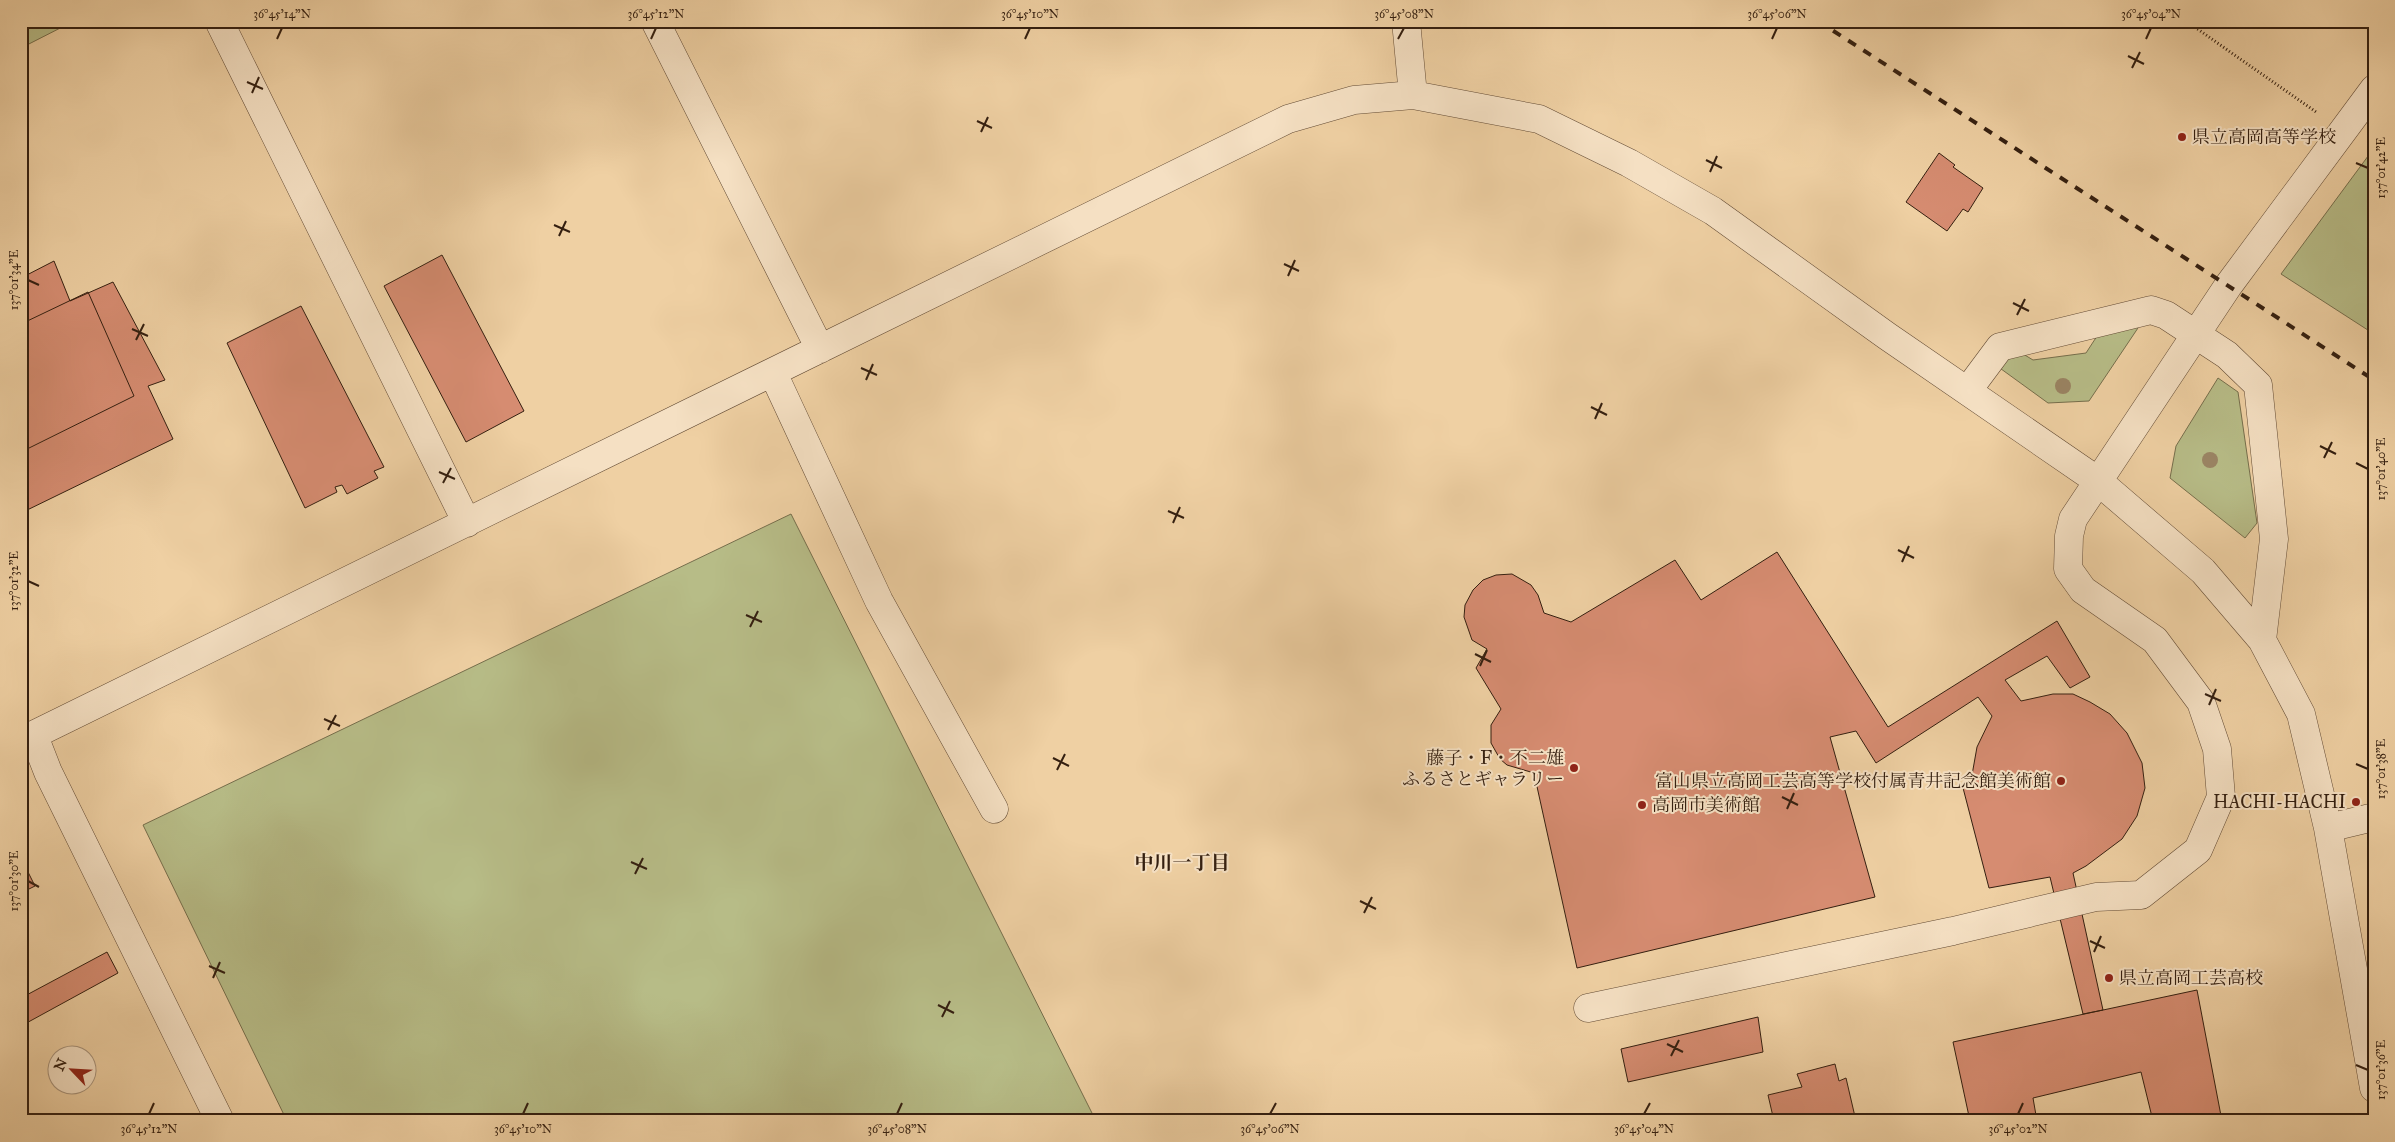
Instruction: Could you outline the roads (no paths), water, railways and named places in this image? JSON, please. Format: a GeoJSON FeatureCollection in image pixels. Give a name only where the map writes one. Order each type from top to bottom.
{"type":"FeatureCollection","features":[{"type":"Feature","properties":{"kind":"street"},"geometry":{"type":"LineString","coordinates":[[220,21],[467,523]]}},
{"type":"Feature","properties":{"kind":"street"},"geometry":{"type":"LineString","coordinates":[[655,21],[820,349]]}},
{"type":"Feature","properties":{"kind":"street"},"geometry":{"type":"LineString","coordinates":[[1406,21],[1413,95]]}},
{"type":"Feature","properties":{"kind":"street"},"geometry":{"type":"LineString","coordinates":[[1588,1008],[1954,931],[2096,898],[2141,895],[2198,850],[2221,797],[2217,749],[2201,702],[2155,640],[2083,590],[2068,569],[2069,536],[2073,518],[2228,286],[2374,89]]}},
{"type":"Feature","properties":{"kind":"street"},"geometry":{"type":"LineString","coordinates":[[220,1121],[48,772],[28,738],[81,710],[467,523],[1288,119],[1354,100],[1413,95],[1539,119],[1629,163],[1712,211],[1887,336],[1968,390],[2039,443],[2098,481],[2203,571],[2262,640],[2301,714],[2328,828],[2374,1088]]}},
{"type":"Feature","properties":{"kind":"street"},"geometry":{"type":"LineString","coordinates":[[1968,390],[2000,347],[2151,310],[2166,315],[2228,354],[2258,385],[2274,539],[2262,640]]}},
{"type":"Feature","properties":{"kind":"street"},"geometry":{"type":"LineString","coordinates":[[773,373],[879,601],[994,809]]}},
{"type":"Feature","properties":{"kind":"street"},"geometry":{"type":"LineString","coordinates":[[2328,828],[2374,817]]}},
{"type":"Feature","properties":{"kind":"railway"},"geometry":{"type":"LineString","coordinates":[[1818,21],[2374,380]]}},
{"type":"Feature","properties":{"kind":"place","name":"県立高岡高等学校"},"geometry":{"type":"Point","coordinates":[2182,137]}},
{"type":"Feature","properties":{"kind":"place","name":"藤子・F・不二雄 ふるさとギャラリー"},"geometry":{"type":"Point","coordinates":[1574,768]}},
{"type":"Feature","properties":{"kind":"place","name":"富山県立高岡工芸高等学校付属青井記念館美術館"},"geometry":{"type":"Point","coordinates":[2061,781]}},
{"type":"Feature","properties":{"kind":"place","name":"HACHI-HACHI"},"geometry":{"type":"Point","coordinates":[2356,802]}},
{"type":"Feature","properties":{"kind":"place","name":"高岡市美術館"},"geometry":{"type":"Point","coordinates":[1642,805]}},
{"type":"Feature","properties":{"kind":"place","name":"県立高岡工芸高校"},"geometry":{"type":"Point","coordinates":[2109,978]}},
{"type":"Feature","properties":{"kind":"district","name":"中川一丁目"},"geometry":{"type":"Point","coordinates":[1182,862]}}]}
